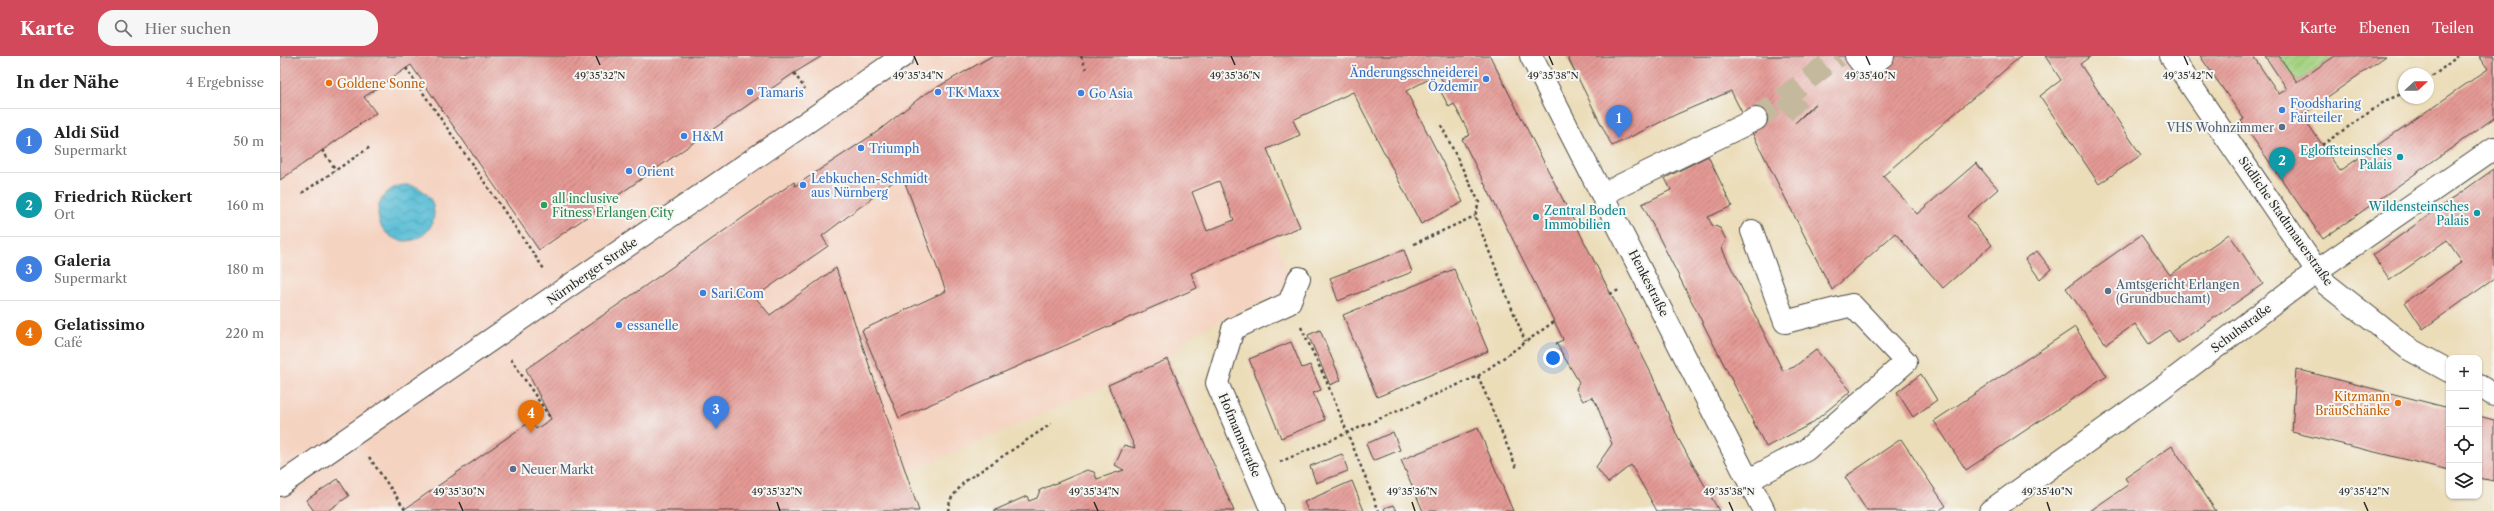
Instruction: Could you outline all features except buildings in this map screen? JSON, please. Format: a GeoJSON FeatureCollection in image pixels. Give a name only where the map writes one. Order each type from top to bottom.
{"type":"FeatureCollection","features":[{"type":"Feature","properties":{"kind":"street","name":"Nürnberger Straße"},"geometry":{"type":"LineString","coordinates":[[280,485],[496,338],[903,56]]}},
{"type":"Feature","properties":{"kind":"street","name":"Henkestraße"},"geometry":{"type":"LineString","coordinates":[[1531,56],[1604,194],[1764,511]]}},
{"type":"Feature","properties":{"kind":"street"},"geometry":{"type":"LineString","coordinates":[[1856,56],[1866,69],[1883,56]]}},
{"type":"Feature","properties":{"kind":"street","name":"Südliche Stadtmauerstraße"},"geometry":{"type":"LineString","coordinates":[[2171,56],[2318,270],[2326,284],[2409,349],[2446,369]]}},
{"type":"Feature","properties":{"kind":"street"},"geometry":{"type":"LineString","coordinates":[[1604,194],[1756,119]]}},
{"type":"Feature","properties":{"kind":"street","name":"Schuhstraße"},"geometry":{"type":"LineString","coordinates":[[1990,511],[2162,388],[2318,270],[2494,148]]}},
{"type":"Feature","properties":{"kind":"street"},"geometry":{"type":"LineString","coordinates":[[1748,480],[1806,450],[1906,362],[1852,305],[1785,322],[1752,231]]}},
{"type":"Feature","properties":{"kind":"street"},"geometry":{"type":"LineString","coordinates":[[1289,303],[1299,278]]}},
{"type":"Feature","properties":{"kind":"street","name":"Hofmannstraße"},"geometry":{"type":"LineString","coordinates":[[1272,511],[1217,383],[1233,329],[1289,303]]}},
{"type":"Feature","properties":{"kind":"street"},"geometry":{"type":"LineString","coordinates":[[2482,388],[2494,395]]}},
{"type":"Feature","properties":{"kind":"path"},"geometry":{"type":"LineString","coordinates":[[1081,56],[1086,69]]}},
{"type":"Feature","properties":{"kind":"path"},"geometry":{"type":"LineString","coordinates":[[2434,75],[2458,56]]}},
{"type":"Feature","properties":{"kind":"path"},"geometry":{"type":"LineString","coordinates":[[406,68],[560,293]]}},
{"type":"Feature","properties":{"kind":"path"},"geometry":{"type":"LineString","coordinates":[[2322,145],[2387,100],[2398,95]]}},
{"type":"Feature","properties":{"kind":"path"},"geometry":{"type":"LineString","coordinates":[[1441,125],[1479,202],[1476,216],[1525,341]]}},
{"type":"Feature","properties":{"kind":"path"},"geometry":{"type":"LineString","coordinates":[[302,193],[370,146]]}},
{"type":"Feature","properties":{"kind":"path"},"geometry":{"type":"LineString","coordinates":[[322,150],[336,170]]}},
{"type":"Feature","properties":{"kind":"path"},"geometry":{"type":"LineString","coordinates":[[1414,244],[1476,216]]}},
{"type":"Feature","properties":{"kind":"path"},"geometry":{"type":"LineString","coordinates":[[1289,303],[1347,433],[1379,511]]}},
{"type":"Feature","properties":{"kind":"path"},"geometry":{"type":"LineString","coordinates":[[1256,473],[1478,376],[1554,321]]}},
{"type":"Feature","properties":{"kind":"path"},"geometry":{"type":"LineString","coordinates":[[496,338],[551,419]]}},
{"type":"Feature","properties":{"kind":"path"},"geometry":{"type":"LineString","coordinates":[[1478,376],[1517,468]]}},
{"type":"Feature","properties":{"kind":"path"},"geometry":{"type":"LineString","coordinates":[[948,511],[950,500],[964,482],[1051,424]]}},
{"type":"Feature","properties":{"kind":"path"},"geometry":{"type":"LineString","coordinates":[[353,435],[405,509]]}},
{"type":"Feature","properties":{"kind":"shaded area"},"geometry":{"type":"Polygon","coordinates":[[[280,56],[1195,56],[1275,237],[1288,275],[1283,292],[1190,335],[1168,359],[905,474],[919,511],[280,511],[280,56]]]}},
{"type":"Feature","properties":{"kind":"green space"},"geometry":{"type":"Polygon","coordinates":[[[2279,56],[2335,56],[2297,82],[2279,56]]]}},
{"type":"Feature","properties":{"kind":"water"},"geometry":{"type":"Polygon","coordinates":[[[406,185],[417,187],[426,193],[432,202],[434,213],[432,224],[426,233],[417,239],[406,241],[395,239],[386,233],[380,224],[378,213],[380,202],[386,193],[395,187],[406,185]]]}},
{"type":"Feature","properties":{"kind":"tunnel"},"geometry":{"type":"LineString","coordinates":[[1756,119],[1838,56]]}},
{"type":"Feature","properties":{"kind":"tunnel"},"geometry":{"type":"LineString","coordinates":[[1784,97],[1802,115]]}},
{"type":"Feature","properties":{"kind":"place","name":"Änderungsschneiderei Özdemir"},"geometry":{"type":"Point","coordinates":[1486,79]}},
{"type":"Feature","properties":{"kind":"place","name":"Goldene Sonne"},"geometry":{"type":"Point","coordinates":[329,83]}},
{"type":"Feature","properties":{"kind":"place","name":"Tamaris"},"geometry":{"type":"Point","coordinates":[750,92]}},
{"type":"Feature","properties":{"kind":"place","name":"TK Maxx"},"geometry":{"type":"Point","coordinates":[938,92]}},
{"type":"Feature","properties":{"kind":"place","name":"Go Asia"},"geometry":{"type":"Point","coordinates":[1081,93]}},
{"type":"Feature","properties":{"kind":"place","name":"Foodsharing Fairteiler"},"geometry":{"type":"Point","coordinates":[2282,110]}},
{"type":"Feature","properties":{"kind":"place","name":"VHS Wohnzimmer"},"geometry":{"type":"Point","coordinates":[2282,127]}},
{"type":"Feature","properties":{"kind":"place","name":"H&M"},"geometry":{"type":"Point","coordinates":[684,136]}},
{"type":"Feature","properties":{"kind":"place","name":"Aldi Süd"},"geometry":{"type":"Point","coordinates":[1619,138]}},
{"type":"Feature","properties":{"kind":"place","name":"Triumph"},"geometry":{"type":"Point","coordinates":[861,148]}},
{"type":"Feature","properties":{"kind":"place","name":"Egloffsteinsches Palais"},"geometry":{"type":"Point","coordinates":[2400,157]}},
{"type":"Feature","properties":{"kind":"place","name":"Orient"},"geometry":{"type":"Point","coordinates":[629,171]}},
{"type":"Feature","properties":{"kind":"place","name":"Friedrich Rückert"},"geometry":{"type":"Point","coordinates":[2282,180]}},
{"type":"Feature","properties":{"kind":"place","name":"Lebkuchen-Schmidt aus Nürnberg"},"geometry":{"type":"Point","coordinates":[803,185]}},
{"type":"Feature","properties":{"kind":"place","name":"all inclusive Fitness Erlangen City"},"geometry":{"type":"Point","coordinates":[544,205]}},
{"type":"Feature","properties":{"kind":"place","name":"Wildensteinsches Palais"},"geometry":{"type":"Point","coordinates":[2477,213]}},
{"type":"Feature","properties":{"kind":"place","name":"Zentral Boden Immobilien"},"geometry":{"type":"Point","coordinates":[1536,217]}},
{"type":"Feature","properties":{"kind":"place","name":"Amtsgericht Erlangen (Grundbuchamt)"},"geometry":{"type":"Point","coordinates":[2108,291]}},
{"type":"Feature","properties":{"kind":"place","name":"Sari.Com"},"geometry":{"type":"Point","coordinates":[703,293]}},
{"type":"Feature","properties":{"kind":"place","name":"essanelle"},"geometry":{"type":"Point","coordinates":[619,325]}},
{"type":"Feature","properties":{"kind":"place","name":"Kitzmann BräuSchänke"},"geometry":{"type":"Point","coordinates":[2398,403]}},
{"type":"Feature","properties":{"kind":"place","name":"Galeria"},"geometry":{"type":"Point","coordinates":[716,429]}},
{"type":"Feature","properties":{"kind":"place","name":"Gelatissimo"},"geometry":{"type":"Point","coordinates":[531,433]}},
{"type":"Feature","properties":{"kind":"place","name":"Neuer Markt"},"geometry":{"type":"Point","coordinates":[513,469]}}]}
